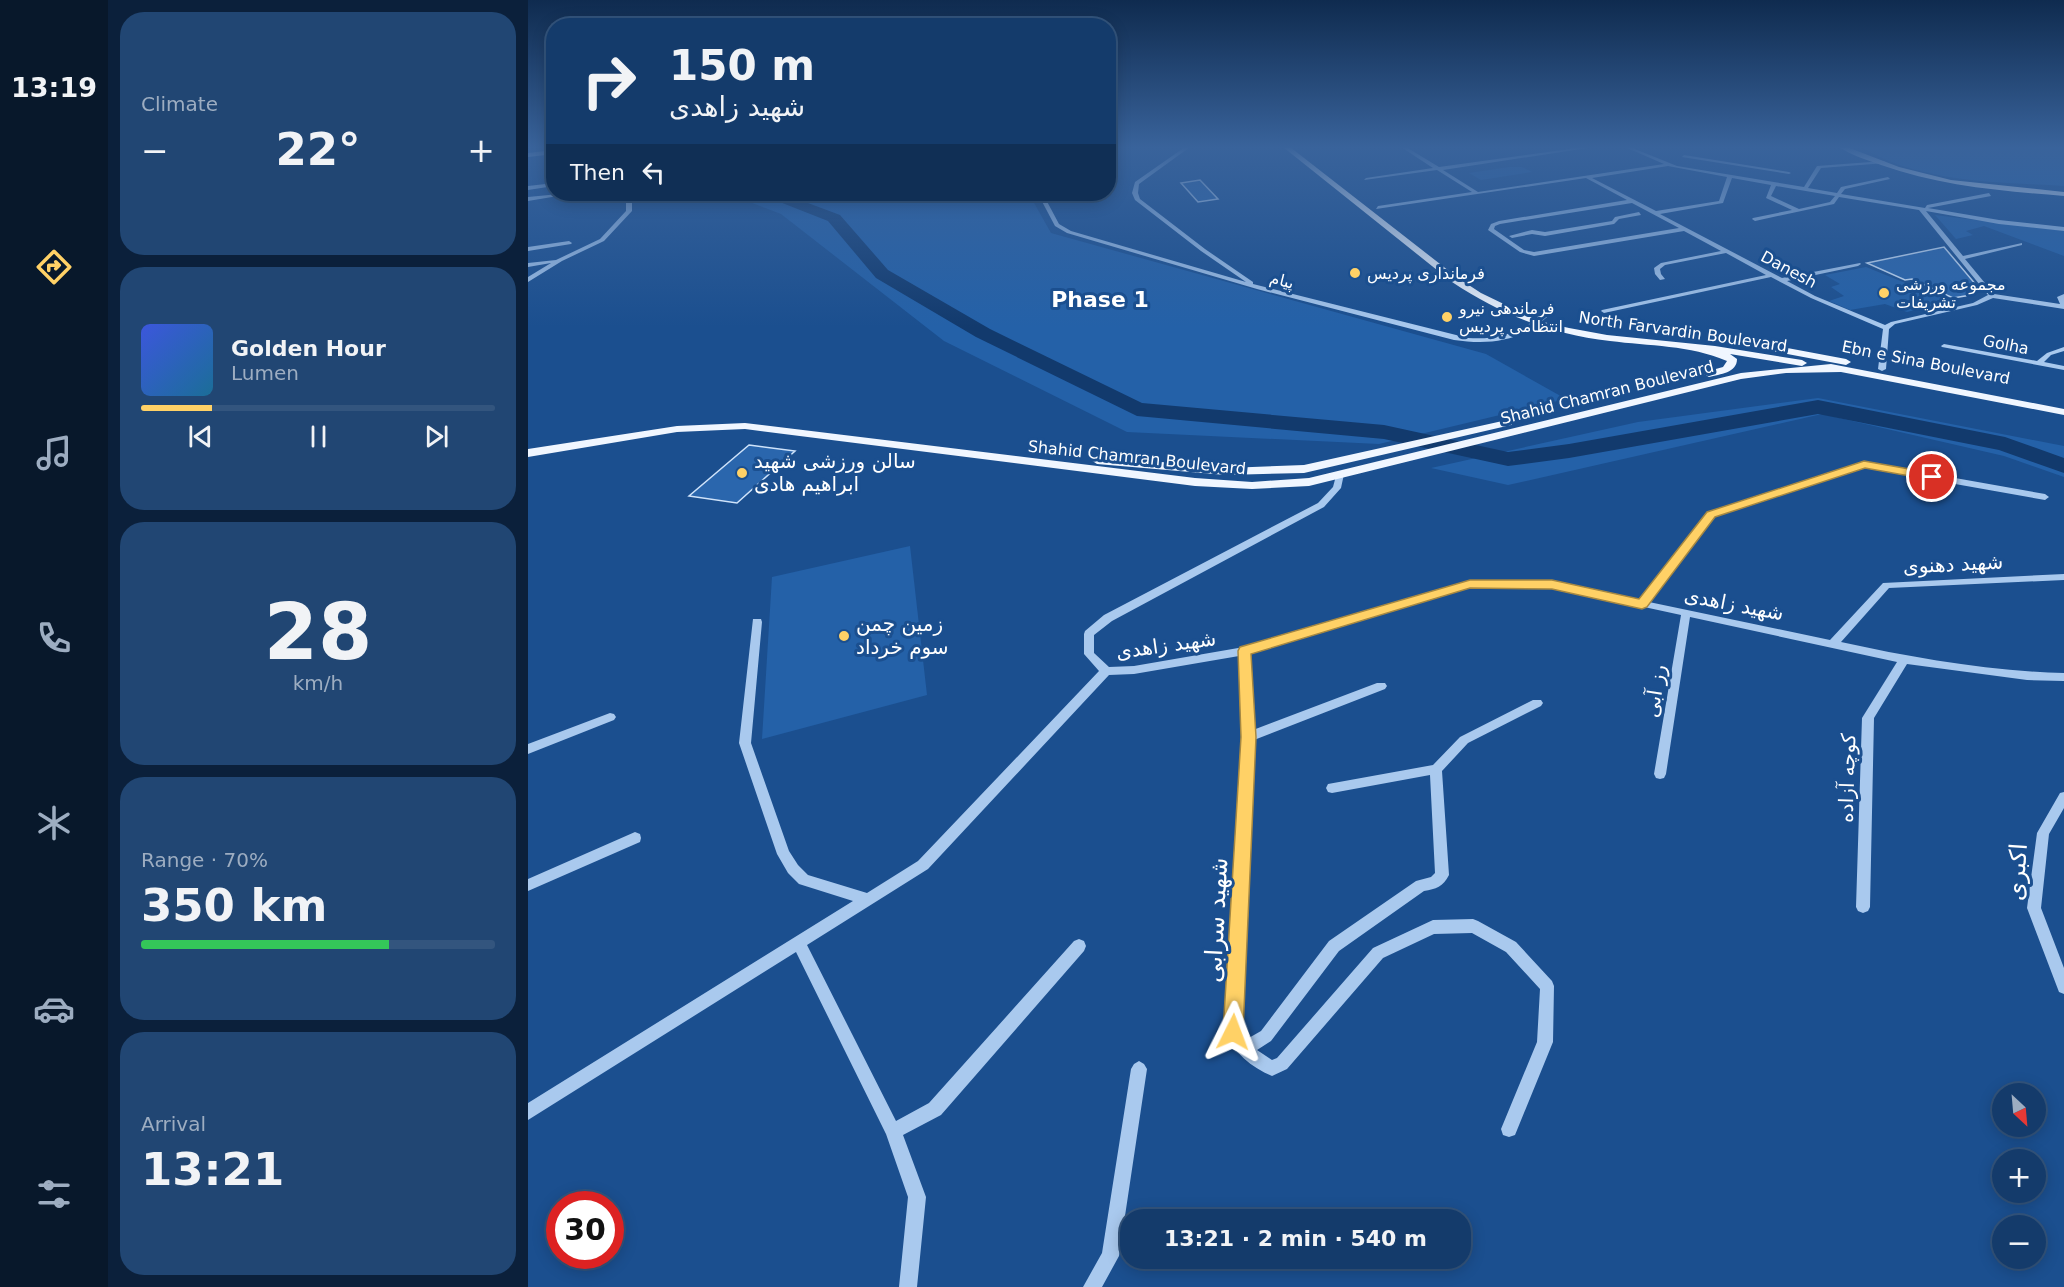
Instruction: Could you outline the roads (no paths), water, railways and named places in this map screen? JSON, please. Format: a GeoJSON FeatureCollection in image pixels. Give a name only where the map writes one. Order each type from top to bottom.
{"type":"FeatureCollection","features":[{"type":"Feature","properties":{"kind":"main road","name":"North Farvardin Boulevard"},"geometry":{"type":"LineString","coordinates":[[1362,207],[1455,280],[1478,295],[1540,320],[1607,338],[1713,346],[1782,355],[1809,364]]}},
{"type":"Feature","properties":{"kind":"main road"},"geometry":{"type":"LineString","coordinates":[[1378,208],[1455,267]]}},
{"type":"Feature","properties":{"kind":"main road","name":"North Farvardin Boulevard"},"geometry":{"type":"LineString","coordinates":[[1464,273],[1540,320]]}},
{"type":"Feature","properties":{"kind":"main road","name":"Shahid Chamran Boulevard"},"geometry":{"type":"LineString","coordinates":[[528,444],[668,421],[696,418],[753,419],[970,446],[1216,472],[1282,472],[1330,464],[1408,446],[1727,369],[1738,351],[1713,346]]}},
{"type":"Feature","properties":{"kind":"main road"},"geometry":{"type":"LineString","coordinates":[[1761,372],[1774,367],[1782,355]]}},
{"type":"Feature","properties":{"kind":"main road","name":"Ebn e Sina Boulevard"},"geometry":{"type":"LineString","coordinates":[[1782,355],[1882,369],[2064,404]]}},
{"type":"Feature","properties":{"kind":"main road","name":"Ebn e Sina Boulevard"},"geometry":{"type":"LineString","coordinates":[[1809,364],[2064,413]]}},
{"type":"Feature","properties":{"kind":"main road","name":"Shahid Chamran Boulevard"},"geometry":{"type":"LineString","coordinates":[[528,453],[629,435],[721,426],[756,428],[1223,485],[1279,486],[1309,482],[1761,372],[1840,369]]}},
{"type":"Feature","properties":{"kind":"main road"},"geometry":{"type":"LineString","coordinates":[[1330,464],[1340,474]]}},
{"type":"Feature","properties":{"kind":"street"},"geometry":{"type":"LineString","coordinates":[[528,280],[560,260],[602,240],[629,211],[629,207]]}},
{"type":"Feature","properties":{"kind":"street","name":"پیام"},"geometry":{"type":"LineString","coordinates":[[1048,207],[1057,225],[1069,232],[1259,288],[1474,342],[1512,338],[1540,320]]}},
{"type":"Feature","properties":{"kind":"street"},"geometry":{"type":"LineString","coordinates":[[1146,207],[1203,250],[1259,288]]}},
{"type":"Feature","properties":{"kind":"street"},"geometry":{"type":"LineString","coordinates":[[1378,208],[1384,207]]}},
{"type":"Feature","properties":{"kind":"street"},"geometry":{"type":"LineString","coordinates":[[1596,207],[1493,225],[1491,230],[1510,239],[1528,253],[1542,254],[1685,229]]}},
{"type":"Feature","properties":{"kind":"street","name":"Danesh"},"geometry":{"type":"LineString","coordinates":[[1645,207],[1840,310],[1886,328]]}},
{"type":"Feature","properties":{"kind":"street"},"geometry":{"type":"LineString","coordinates":[[1656,213],[1691,207]]}},
{"type":"Feature","properties":{"kind":"street"},"geometry":{"type":"LineString","coordinates":[[1790,207],[1798,211]]}},
{"type":"Feature","properties":{"kind":"street"},"geometry":{"type":"LineString","coordinates":[[1755,219],[1815,207]]}},
{"type":"Feature","properties":{"kind":"street"},"geometry":{"type":"LineString","coordinates":[[1915,207],[2064,229]]}},
{"type":"Feature","properties":{"kind":"street"},"geometry":{"type":"LineString","coordinates":[[1921,208],[1926,207]]}},
{"type":"Feature","properties":{"kind":"street"},"geometry":{"type":"LineString","coordinates":[[1921,208],[1992,297]]}},
{"type":"Feature","properties":{"kind":"street"},"geometry":{"type":"LineString","coordinates":[[1559,213],[1567,218]]}},
{"type":"Feature","properties":{"kind":"street"},"geometry":{"type":"LineString","coordinates":[[1510,239],[1532,232],[1545,234],[1614,222],[1617,218],[1639,214]]}},
{"type":"Feature","properties":{"kind":"street"},"geometry":{"type":"LineString","coordinates":[[2051,228],[2064,222]]}},
{"type":"Feature","properties":{"kind":"street"},"geometry":{"type":"LineString","coordinates":[[1575,223],[1583,228]]}},
{"type":"Feature","properties":{"kind":"street"},"geometry":{"type":"LineString","coordinates":[[528,249],[569,243]]}},
{"type":"Feature","properties":{"kind":"street"},"geometry":{"type":"LineString","coordinates":[[1963,258],[2020,244]]}},
{"type":"Feature","properties":{"kind":"street"},"geometry":{"type":"LineString","coordinates":[[1662,279],[1657,268],[1663,264],[1728,251]]}},
{"type":"Feature","properties":{"kind":"street"},"geometry":{"type":"LineString","coordinates":[[528,265],[560,260]]}},
{"type":"Feature","properties":{"kind":"street"},"geometry":{"type":"LineString","coordinates":[[1782,280],[1858,264]]}},
{"type":"Feature","properties":{"kind":"street"},"geometry":{"type":"LineString","coordinates":[[1604,310],[1773,275]]}},
{"type":"Feature","properties":{"kind":"street"},"geometry":{"type":"LineString","coordinates":[[1882,369],[1886,328],[1893,323],[1975,304],[1992,297],[2064,307],[2060,297],[2064,296]]}},
{"type":"Feature","properties":{"kind":"street","name":"Golha"},"geometry":{"type":"LineString","coordinates":[[1944,345],[2064,368]]}},
{"type":"Feature","properties":{"kind":"street"},"geometry":{"type":"LineString","coordinates":[[2039,363],[2049,354],[2064,350]]}},
{"type":"Feature","properties":{"kind":"street"},"geometry":{"type":"LineString","coordinates":[[1642,604],[1711,515],[1864,465],[2044,497]]}},
{"type":"Feature","properties":{"kind":"street","name":"شهید زاهدی"},"geometry":{"type":"LineString","coordinates":[[1340,474],[1337,488],[1321,505],[1108,618],[1089,634],[1089,654],[1106,671],[1134,670],[1244,651],[1470,584],[1552,584],[1834,643],[1904,660],[2027,676],[2064,677]]}},
{"type":"Feature","properties":{"kind":"street","name":"شهید دهنوی"},"geometry":{"type":"LineString","coordinates":[[1834,643],[1886,585],[2064,577]]}},
{"type":"Feature","properties":{"kind":"street","name":"رز آبی"},"geometry":{"type":"LineString","coordinates":[[1660,774],[1686,613]]}},
{"type":"Feature","properties":{"kind":"street"},"geometry":{"type":"LineString","coordinates":[[757,622],[745,743],[783,854],[804,880],[869,900]]}},
{"type":"Feature","properties":{"kind":"street","name":"شهید سرابی"},"geometry":{"type":"LineString","coordinates":[[1244,651],[1248,737],[1233,1032],[1244,1049]]}},
{"type":"Feature","properties":{"kind":"street","name":"کوچه آزاده"},"geometry":{"type":"LineString","coordinates":[[1863,907],[1868,718],[1904,660]]}},
{"type":"Feature","properties":{"kind":"street"},"geometry":{"type":"LineString","coordinates":[[528,1112],[923,865],[1106,671]]}},
{"type":"Feature","properties":{"kind":"street"},"geometry":{"type":"LineString","coordinates":[[1248,737],[1381,686]]}},
{"type":"Feature","properties":{"kind":"street"},"geometry":{"type":"LineString","coordinates":[[1332,788],[1436,769],[1464,740],[1537,703]]}},
{"type":"Feature","properties":{"kind":"street"},"geometry":{"type":"LineString","coordinates":[[528,749],[610,717]]}},
{"type":"Feature","properties":{"kind":"street"},"geometry":{"type":"LineString","coordinates":[[1436,769],[1442,875],[1435,883],[1421,885],[1334,946],[1266,1036],[1244,1049],[1272,1068],[1282,1064],[1378,953],[1433,927],[1473,926],[1511,947],[1547,986],[1545,1042],[1509,1129]]}},
{"type":"Feature","properties":{"kind":"street","name":"اکبری"},"geometry":{"type":"LineString","coordinates":[[2064,797],[2043,833],[2034,908],[2064,987]]}},
{"type":"Feature","properties":{"kind":"street"},"geometry":{"type":"LineString","coordinates":[[528,885],[635,838]]}},
{"type":"Feature","properties":{"kind":"street"},"geometry":{"type":"LineString","coordinates":[[799,944],[893,1131],[917,1197],[908,1287]]}},
{"type":"Feature","properties":{"kind":"street"},"geometry":{"type":"LineString","coordinates":[[893,1131],[935,1109],[1079,946]]}},
{"type":"Feature","properties":{"kind":"street"},"geometry":{"type":"LineString","coordinates":[[1092,1287],[1110,1256],[1139,1069]]}},
{"type":"Feature","properties":{"kind":"waterway"},"geometry":{"type":"LineString","coordinates":[[806,207],[834,218],[882,274],[983,333],[1137,409],[1384,432],[1508,459],[1569,451],[1818,407],[2005,444],[2064,466]]}},
{"type":"Feature","properties":{"kind":"place","name":"فرمانداری پردیس"},"geometry":{"type":"Point","coordinates":[1355,273]}},
{"type":"Feature","properties":{"kind":"place","name":"مجموعه ورزشی تشریفات"},"geometry":{"type":"Point","coordinates":[1884,293]}},
{"type":"Feature","properties":{"kind":"place","name":"فرماندهی نیرو انتظامی پردیس"},"geometry":{"type":"Point","coordinates":[1447,317]}},
{"type":"Feature","properties":{"kind":"place","name":"سالن ورزشی شهید ابراهیم هادی"},"geometry":{"type":"Point","coordinates":[742,473]}},
{"type":"Feature","properties":{"kind":"place","name":"زمین چمن سوم خرداد"},"geometry":{"type":"Point","coordinates":[844,636]}},
{"type":"Feature","properties":{"kind":"district","name":"Phase 1"},"geometry":{"type":"Point","coordinates":[1100,299]}}]}
